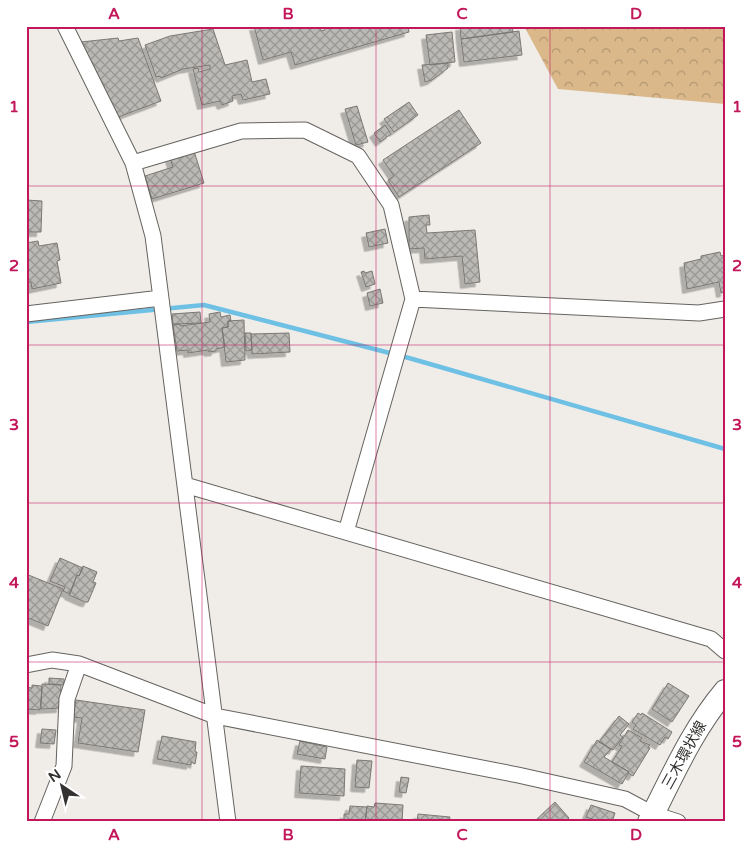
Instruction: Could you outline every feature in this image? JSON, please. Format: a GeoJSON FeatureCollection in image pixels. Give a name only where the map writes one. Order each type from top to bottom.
{"type":"FeatureCollection","features":[{"type":"Feature","properties":{"kind":"main road","name":"三木環状線"},"geometry":{"type":"LineString","coordinates":[[651,818],[709,710],[725,691]]}},
{"type":"Feature","properties":{"kind":"street"},"geometry":{"type":"LineString","coordinates":[[65,26],[132,163],[153,236],[228,822]]}},
{"type":"Feature","properties":{"kind":"street"},"geometry":{"type":"LineString","coordinates":[[132,163],[241,131],[306,130],[358,156],[391,205],[413,298],[346,532]]}},
{"type":"Feature","properties":{"kind":"street"},"geometry":{"type":"LineString","coordinates":[[26,314],[161,298]]}},
{"type":"Feature","properties":{"kind":"street"},"geometry":{"type":"LineString","coordinates":[[413,298],[699,313],[725,309]]}},
{"type":"Feature","properties":{"kind":"street"},"geometry":{"type":"LineString","coordinates":[[185,485],[711,639],[725,652]]}},
{"type":"Feature","properties":{"kind":"street"},"geometry":{"type":"LineString","coordinates":[[26,665],[52,660],[79,664],[215,716],[518,775],[625,799],[651,818],[678,822]]}},
{"type":"Feature","properties":{"kind":"street"},"geometry":{"type":"LineString","coordinates":[[42,822],[64,766],[67,699],[79,664]]}},
{"type":"Feature","properties":{"kind":"green space"},"geometry":{"type":"Polygon","coordinates":[[[524,26],[725,26],[725,104],[558,89],[524,26]]]}},
{"type":"Feature","properties":{"kind":"building"},"geometry":{"type":"Polygon","coordinates":[[[254,26],[319,26],[321,31],[325,30],[324,26],[411,26],[408,27],[409,32],[295,65],[291,52],[263,60],[254,26]]]}},
{"type":"Feature","properties":{"kind":"building"},"geometry":{"type":"Polygon","coordinates":[[[460,26],[512,26],[513,32],[461,39],[460,26]]]}},
{"type":"Feature","properties":{"kind":"building"},"geometry":{"type":"Polygon","coordinates":[[[213,29],[225,65],[247,60],[252,82],[266,79],[270,94],[243,100],[241,94],[232,96],[233,101],[222,105],[220,101],[202,105],[193,69],[198,68],[199,72],[210,69],[210,65],[183,69],[161,78],[160,76],[156,77],[145,45],[170,36],[213,29]]]}},
{"type":"Feature","properties":{"kind":"building"},"geometry":{"type":"Polygon","coordinates":[[[519,31],[522,55],[464,62],[461,39],[519,31]]]}},
{"type":"Feature","properties":{"kind":"building"},"geometry":{"type":"Polygon","coordinates":[[[452,32],[455,62],[430,65],[426,35],[452,32]]]}},
{"type":"Feature","properties":{"kind":"building"},"geometry":{"type":"Polygon","coordinates":[[[118,38],[119,41],[138,38],[161,101],[113,119],[81,42],[118,38]]]}},
{"type":"Feature","properties":{"kind":"building"},"geometry":{"type":"Polygon","coordinates":[[[448,63],[448,68],[432,80],[425,82],[422,65],[448,63]]]}},
{"type":"Feature","properties":{"kind":"building"},"geometry":{"type":"Polygon","coordinates":[[[409,102],[418,115],[394,132],[384,119],[409,102]]]}},
{"type":"Feature","properties":{"kind":"building"},"geometry":{"type":"Polygon","coordinates":[[[357,106],[368,142],[356,145],[345,109],[357,106]]]}},
{"type":"Feature","properties":{"kind":"building"},"geometry":{"type":"Polygon","coordinates":[[[459,110],[481,143],[399,197],[388,180],[394,176],[383,160],[459,110]]]}},
{"type":"Feature","properties":{"kind":"building"},"geometry":{"type":"Polygon","coordinates":[[[385,125],[391,134],[380,142],[374,133],[385,125]]]}},
{"type":"Feature","properties":{"kind":"building"},"geometry":{"type":"Polygon","coordinates":[[[194,151],[204,183],[152,199],[145,176],[173,167],[170,158],[194,151]]]}},
{"type":"Feature","properties":{"kind":"building"},"geometry":{"type":"Polygon","coordinates":[[[26,200],[42,201],[41,232],[26,232],[26,200]]]}},
{"type":"Feature","properties":{"kind":"building"},"geometry":{"type":"Polygon","coordinates":[[[429,215],[430,225],[426,225],[427,233],[475,230],[480,282],[465,284],[462,256],[425,259],[424,248],[409,249],[409,217],[429,215]]]}},
{"type":"Feature","properties":{"kind":"building"},"geometry":{"type":"Polygon","coordinates":[[[385,229],[388,243],[369,247],[366,233],[385,229]]]}},
{"type":"Feature","properties":{"kind":"building"},"geometry":{"type":"Polygon","coordinates":[[[38,241],[39,246],[57,243],[60,260],[57,261],[61,283],[32,289],[31,282],[26,283],[26,243],[38,241]]]}},
{"type":"Feature","properties":{"kind":"building"},"geometry":{"type":"Polygon","coordinates":[[[720,252],[721,256],[725,255],[725,292],[721,293],[719,282],[687,289],[684,263],[701,259],[701,256],[720,252]]]}},
{"type":"Feature","properties":{"kind":"building"},"geometry":{"type":"Polygon","coordinates":[[[364,271],[365,273],[372,271],[375,284],[366,287],[361,272],[364,271]]]}},
{"type":"Feature","properties":{"kind":"building"},"geometry":{"type":"Polygon","coordinates":[[[380,289],[383,303],[370,306],[367,293],[380,289]]]}},
{"type":"Feature","properties":{"kind":"building"},"geometry":{"type":"Polygon","coordinates":[[[200,312],[201,323],[173,324],[172,314],[200,312]]]}},
{"type":"Feature","properties":{"kind":"building"},"geometry":{"type":"Polygon","coordinates":[[[220,312],[221,317],[230,315],[231,321],[228,321],[228,327],[222,328],[225,347],[209,352],[208,350],[188,353],[188,350],[177,351],[173,325],[180,324],[180,326],[210,322],[209,314],[220,312]]]}},
{"type":"Feature","properties":{"kind":"building"},"geometry":{"type":"Polygon","coordinates":[[[244,320],[245,360],[226,362],[222,328],[228,327],[228,321],[244,320]]]}},
{"type":"Feature","properties":{"kind":"building"},"geometry":{"type":"Polygon","coordinates":[[[245,333],[251,333],[252,350],[246,351],[245,333]]]}},
{"type":"Feature","properties":{"kind":"building"},"geometry":{"type":"Polygon","coordinates":[[[289,333],[290,352],[252,354],[251,334],[289,333]]]}},
{"type":"Feature","properties":{"kind":"building"},"geometry":{"type":"Polygon","coordinates":[[[60,558],[83,568],[79,576],[77,575],[70,594],[63,591],[65,587],[50,581],[60,558]]]}},
{"type":"Feature","properties":{"kind":"building"},"geometry":{"type":"Polygon","coordinates":[[[83,566],[97,572],[93,582],[96,583],[88,602],[69,595],[83,566]]]}},
{"type":"Feature","properties":{"kind":"building"},"geometry":{"type":"Polygon","coordinates":[[[26,574],[63,589],[48,626],[26,617],[26,574]]]}},
{"type":"Feature","properties":{"kind":"building"},"geometry":{"type":"Polygon","coordinates":[[[49,678],[64,679],[64,685],[49,684],[49,678]]]}},
{"type":"Feature","properties":{"kind":"building"},"geometry":{"type":"Polygon","coordinates":[[[668,683],[689,696],[672,722],[652,709],[668,683]]]}},
{"type":"Feature","properties":{"kind":"building"},"geometry":{"type":"Polygon","coordinates":[[[42,684],[61,685],[61,708],[41,709],[42,684]]]}},
{"type":"Feature","properties":{"kind":"building"},"geometry":{"type":"Polygon","coordinates":[[[32,685],[41,686],[42,688],[40,710],[27,709],[26,687],[32,688],[32,685]]]}},
{"type":"Feature","properties":{"kind":"building"},"geometry":{"type":"Polygon","coordinates":[[[76,700],[145,710],[138,752],[78,743],[82,718],[73,717],[76,700]]]}},
{"type":"Feature","properties":{"kind":"building"},"geometry":{"type":"Polygon","coordinates":[[[638,713],[641,715],[642,713],[672,732],[668,739],[665,737],[660,745],[633,729],[636,725],[632,722],[638,713]]]}},
{"type":"Feature","properties":{"kind":"building"},"geometry":{"type":"Polygon","coordinates":[[[619,716],[629,724],[620,735],[623,737],[613,750],[599,742],[619,716]]]}},
{"type":"Feature","properties":{"kind":"building"},"geometry":{"type":"Polygon","coordinates":[[[42,729],[56,730],[54,744],[40,743],[42,729]]]}},
{"type":"Feature","properties":{"kind":"building"},"geometry":{"type":"Polygon","coordinates":[[[628,730],[642,738],[640,741],[650,745],[633,776],[612,762],[622,746],[619,745],[628,730]]]}},
{"type":"Feature","properties":{"kind":"building"},"geometry":{"type":"Polygon","coordinates":[[[162,736],[196,742],[195,764],[191,762],[191,765],[157,759],[162,736]]]}},
{"type":"Feature","properties":{"kind":"building"},"geometry":{"type":"Polygon","coordinates":[[[597,740],[611,749],[604,757],[629,772],[622,784],[584,762],[597,740]]]}},
{"type":"Feature","properties":{"kind":"building"},"geometry":{"type":"Polygon","coordinates":[[[300,741],[327,747],[325,759],[297,754],[300,741]]]}},
{"type":"Feature","properties":{"kind":"building"},"geometry":{"type":"Polygon","coordinates":[[[357,760],[372,761],[369,788],[355,787],[357,760]]]}},
{"type":"Feature","properties":{"kind":"building"},"geometry":{"type":"Polygon","coordinates":[[[301,766],[345,769],[344,796],[299,793],[301,766]]]}},
{"type":"Feature","properties":{"kind":"building"},"geometry":{"type":"Polygon","coordinates":[[[401,777],[409,778],[406,793],[399,792],[401,777]]]}},
{"type":"Feature","properties":{"kind":"building"},"geometry":{"type":"Polygon","coordinates":[[[555,802],[569,818],[565,822],[534,822],[555,802]]]}},
{"type":"Feature","properties":{"kind":"building"},"geometry":{"type":"Polygon","coordinates":[[[375,803],[403,805],[402,822],[365,822],[367,806],[374,807],[375,803]]]}},
{"type":"Feature","properties":{"kind":"building"},"geometry":{"type":"Polygon","coordinates":[[[591,805],[615,813],[612,822],[601,822],[586,817],[591,805]]]}},
{"type":"Feature","properties":{"kind":"building"},"geometry":{"type":"Polygon","coordinates":[[[350,806],[367,807],[365,822],[344,822],[344,814],[349,814],[350,806]]]}},
{"type":"Feature","properties":{"kind":"building"},"geometry":{"type":"Polygon","coordinates":[[[418,814],[450,817],[449,822],[417,822],[418,814]]]}},
{"type":"Feature","properties":{"kind":"waterway"},"geometry":{"type":"LineString","coordinates":[[26,322],[204,305],[409,358],[725,449]]}}]}
